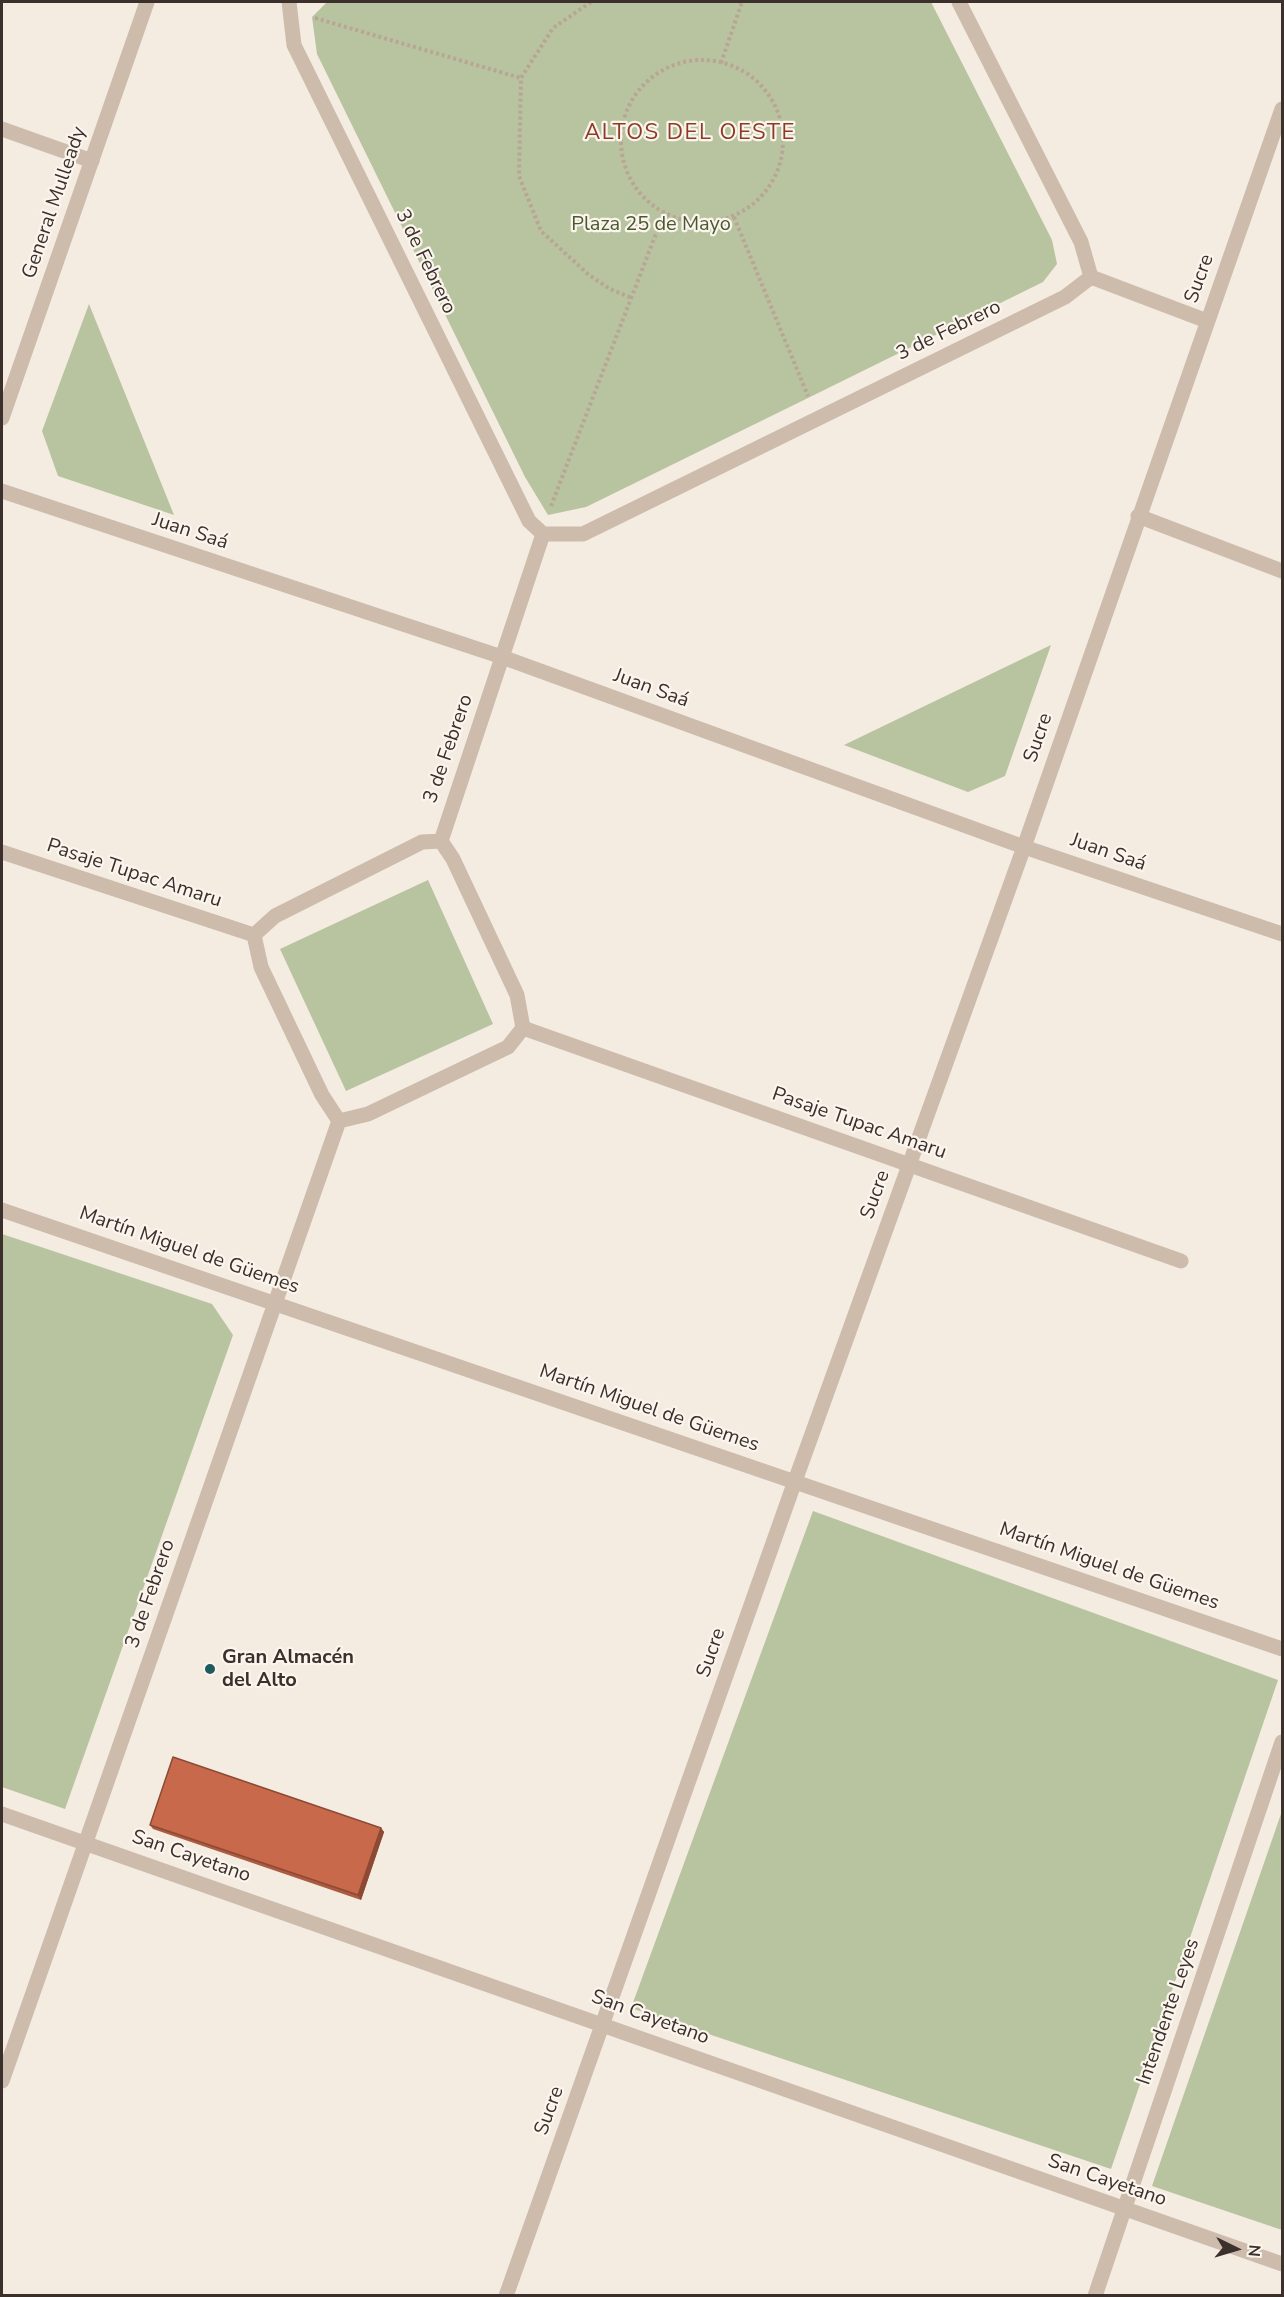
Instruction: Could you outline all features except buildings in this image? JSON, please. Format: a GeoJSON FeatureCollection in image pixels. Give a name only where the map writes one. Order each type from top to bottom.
{"type":"FeatureCollection","features":[{"type":"Feature","properties":{"kind":"street","name":"General Mulleady"},"geometry":{"type":"LineString","coordinates":[[2,418],[147,2]]}},
{"type":"Feature","properties":{"kind":"street","name":"3 de Febrero"},"geometry":{"type":"LineString","coordinates":[[287,2],[294,45],[529,521],[543,534],[583,534],[1065,297],[1091,277]]}},
{"type":"Feature","properties":{"kind":"street"},"geometry":{"type":"LineString","coordinates":[[959,2],[1081,242],[1091,277],[1207,321]]}},
{"type":"Feature","properties":{"kind":"street","name":"Sucre"},"geometry":{"type":"LineString","coordinates":[[506,2295],[795,1481],[1024,847],[1138,516],[1281,117]]}},
{"type":"Feature","properties":{"kind":"street"},"geometry":{"type":"LineString","coordinates":[[2,129],[92,161]]}},
{"type":"Feature","properties":{"kind":"street","name":"Juan Saá"},"geometry":{"type":"LineString","coordinates":[[2,491],[502,657],[1024,847],[1282,934]]}},
{"type":"Feature","properties":{"kind":"street"},"geometry":{"type":"LineString","coordinates":[[1138,516],[1282,571]]}},
{"type":"Feature","properties":{"kind":"street","name":"3 de Febrero"},"geometry":{"type":"LineString","coordinates":[[441,841],[543,534]]}},
{"type":"Feature","properties":{"kind":"street"},"geometry":{"type":"LineString","coordinates":[[441,841],[453,859],[517,995],[523,1028],[508,1047],[368,1114],[339,1121],[322,1095],[261,967],[254,935],[275,916],[422,842],[441,841]]}},
{"type":"Feature","properties":{"kind":"street","name":"Pasaje Tupac Amaru"},"geometry":{"type":"LineString","coordinates":[[2,852],[254,935]]}},
{"type":"Feature","properties":{"kind":"street","name":"Pasaje Tupac Amaru"},"geometry":{"type":"LineString","coordinates":[[523,1028],[1181,1261]]}},
{"type":"Feature","properties":{"kind":"street","name":"3 de Febrero"},"geometry":{"type":"LineString","coordinates":[[2,2080],[339,1121]]}},
{"type":"Feature","properties":{"kind":"street","name":"Martín Miguel de Güemes"},"geometry":{"type":"LineString","coordinates":[[2,1210],[1282,1649]]}},
{"type":"Feature","properties":{"kind":"street","name":"Intendente Leyes"},"geometry":{"type":"LineString","coordinates":[[1095,2295],[1282,1742]]}},
{"type":"Feature","properties":{"kind":"street","name":"San Cayetano"},"geometry":{"type":"LineString","coordinates":[[2,1814],[1282,2264]]}},
{"type":"Feature","properties":{"kind":"path"},"geometry":{"type":"LineString","coordinates":[[591,2],[553,28],[521,78],[519,176],[541,231],[589,275],[610,289],[632,298]]}},
{"type":"Feature","properties":{"kind":"path"},"geometry":{"type":"LineString","coordinates":[[722,63],[742,2]]}},
{"type":"Feature","properties":{"kind":"path"},"geometry":{"type":"LineString","coordinates":[[312,17],[521,78]]}},
{"type":"Feature","properties":{"kind":"path"},"geometry":{"type":"LineString","coordinates":[[685,60],[713,60],[740,68],[760,84],[776,105],[783,131],[782,158],[773,182],[756,203],[734,217],[699,222],[682,221],[664,213],[637,192],[624,168],[620,140],[625,113],[638,89],[660,71],[685,60]]}},
{"type":"Feature","properties":{"kind":"path"},"geometry":{"type":"LineString","coordinates":[[548,515],[664,213]]}},
{"type":"Feature","properties":{"kind":"path"},"geometry":{"type":"LineString","coordinates":[[734,217],[808,398]]}},
{"type":"Feature","properties":{"kind":"green space","name":"Plaza 25 de Mayo"},"geometry":{"type":"Polygon","coordinates":[[[327,2],[931,2],[1052,240],[1057,264],[1043,282],[808,398],[586,507],[548,515],[525,477],[317,54],[312,17],[327,2]]]}},
{"type":"Feature","properties":{"kind":"green space"},"geometry":{"type":"Polygon","coordinates":[[[89,304],[174,515],[58,476],[42,431],[89,304]]]}},
{"type":"Feature","properties":{"kind":"green space"},"geometry":{"type":"Polygon","coordinates":[[[1051,645],[1005,776],[968,792],[844,745],[1051,645]]]}},
{"type":"Feature","properties":{"kind":"green space"},"geometry":{"type":"Polygon","coordinates":[[[428,880],[493,1024],[346,1091],[280,949],[428,880]]]}},
{"type":"Feature","properties":{"kind":"green space"},"geometry":{"type":"Polygon","coordinates":[[[2,1234],[212,1304],[233,1335],[65,1809],[2,1787],[2,1234]]]}},
{"type":"Feature","properties":{"kind":"green space"},"geometry":{"type":"Polygon","coordinates":[[[813,1511],[1278,1680],[1111,2169],[631,2008],[813,1511]]]}},
{"type":"Feature","properties":{"kind":"green space"},"geometry":{"type":"Polygon","coordinates":[[[1282,1811],[1282,2230],[1152,2186],[1282,1811]]]}},
{"type":"Feature","properties":{"kind":"place","name":"Gran Almacén del Alto"},"geometry":{"type":"Point","coordinates":[210,1669]}},
{"type":"Feature","properties":{"kind":"district","name":"ALTOS DEL OESTE"},"geometry":{"type":"Point","coordinates":[690,134]}}]}
